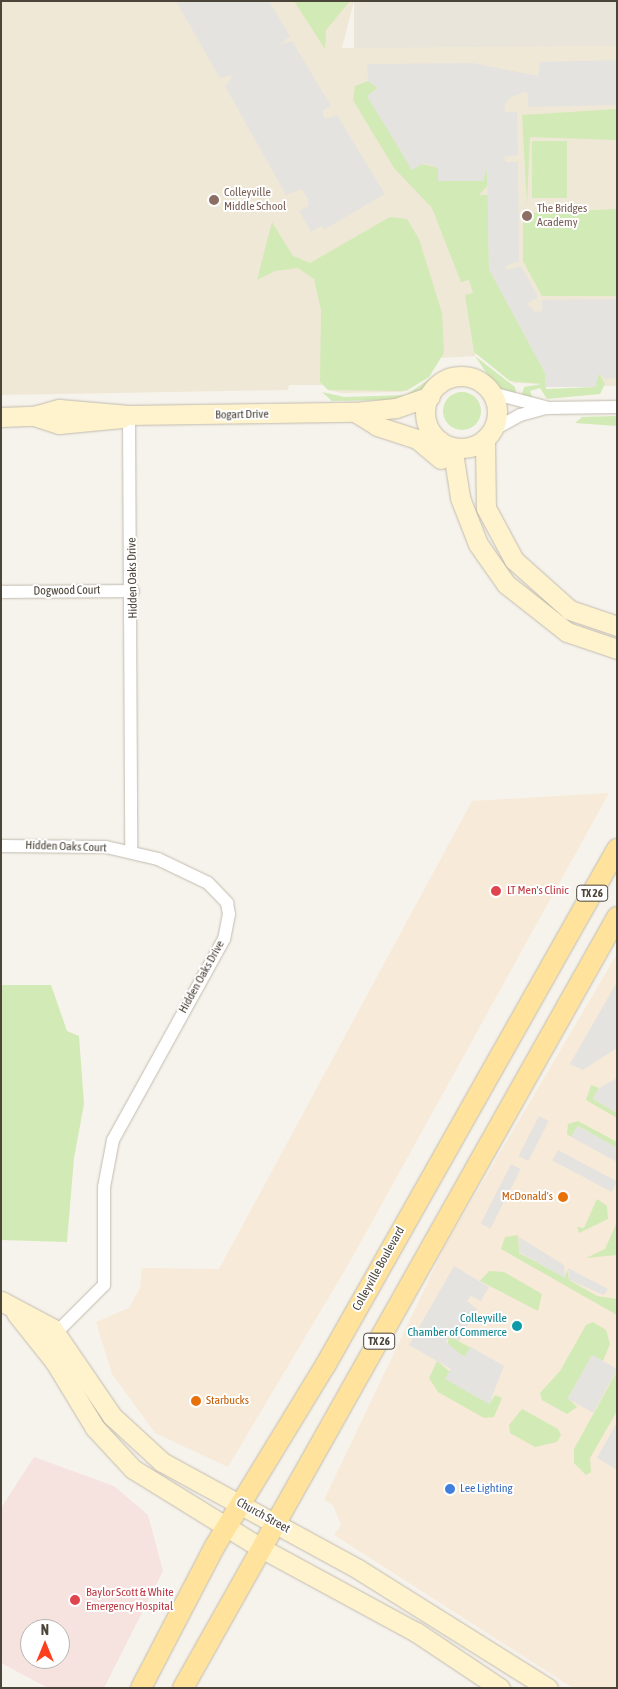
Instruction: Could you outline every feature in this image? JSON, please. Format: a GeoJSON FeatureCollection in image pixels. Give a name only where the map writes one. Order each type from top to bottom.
{"type":"FeatureCollection","features":[{"type":"Feature","properties":{"kind":"main road","name":"Colleyville Boulevard"},"geometry":{"type":"LineString","coordinates":[[141,1688],[226,1527],[325,1366],[617,849]]}},
{"type":"Feature","properties":{"kind":"main road","name":"TX 26"},"geometry":{"type":"LineString","coordinates":[[183,1688],[617,916]]}},
{"type":"Feature","properties":{"kind":"street"},"geometry":{"type":"LineString","coordinates":[[460,498],[454,459],[435,435],[426,406],[430,396],[446,380],[463,376],[479,381],[492,393],[547,408]]}},
{"type":"Feature","properties":{"kind":"street"},"geometry":{"type":"LineString","coordinates":[[492,393],[497,411],[489,434],[484,496],[498,535],[528,577],[570,610],[617,626]]}},
{"type":"Feature","properties":{"kind":"street","name":"Bogart Drive"},"geometry":{"type":"LineString","coordinates":[[1,417],[34,416],[59,424],[112,422],[129,415],[355,412],[396,408],[430,396]]}},
{"type":"Feature","properties":{"kind":"street"},"geometry":{"type":"LineString","coordinates":[[435,435],[459,448],[489,434],[520,415],[547,408],[617,407]]}},
{"type":"Feature","properties":{"kind":"street"},"geometry":{"type":"LineString","coordinates":[[355,412],[425,443],[444,463],[478,544],[506,584],[551,622],[586,641],[617,649]]}},
{"type":"Feature","properties":{"kind":"street","name":"Bogart Drive"},"geometry":{"type":"LineString","coordinates":[[355,412],[435,435]]}},
{"type":"Feature","properties":{"kind":"street","name":"Hidden Oaks Drive"},"geometry":{"type":"LineString","coordinates":[[42,1345],[57,1334],[104,1285],[104,1187],[113,1140],[229,925],[227,904],[208,883],[131,851],[134,591],[129,415]]}},
{"type":"Feature","properties":{"kind":"street"},"geometry":{"type":"LineString","coordinates":[[478,544],[498,535]]}},
{"type":"Feature","properties":{"kind":"street","name":"Dogwood Court"},"geometry":{"type":"LineString","coordinates":[[1,592],[134,591]]}},
{"type":"Feature","properties":{"kind":"street"},"geometry":{"type":"LineString","coordinates":[[551,622],[570,610]]}},
{"type":"Feature","properties":{"kind":"street","name":"Hidden Oaks Court"},"geometry":{"type":"LineString","coordinates":[[1,846],[70,845],[131,851]]}},
{"type":"Feature","properties":{"kind":"street","name":"Church Street"},"geometry":{"type":"LineString","coordinates":[[7,1305],[57,1334],[130,1436],[162,1462],[276,1523],[548,1688]]}},
{"type":"Feature","properties":{"kind":"street","name":"Church Street"},"geometry":{"type":"LineString","coordinates":[[7,1305],[42,1345],[114,1450],[147,1479],[261,1548],[416,1632],[497,1686]]}},
{"type":"Feature","properties":{"kind":"street"},"geometry":{"type":"LineString","coordinates":[[114,1450],[130,1436]]}},
{"type":"Feature","properties":{"kind":"street"},"geometry":{"type":"LineString","coordinates":[[497,1686],[506,1661]]}},
{"type":"Feature","properties":{"kind":"shaded area","name":"Colleyville Middle School"},"geometry":{"type":"Polygon","coordinates":[[[1,1],[354,1],[342,48],[617,46],[617,386],[514,383],[477,351],[475,356],[442,358],[441,352],[429,377],[402,392],[342,393],[328,390],[328,385],[289,385],[288,390],[1,395],[1,1]]]}},
{"type":"Feature","properties":{"kind":"shaded area"},"geometry":{"type":"Polygon","coordinates":[[[176,1],[269,1],[290,36],[281,44],[292,41],[331,106],[322,111],[325,119],[337,115],[385,194],[325,229],[321,226],[311,232],[299,211],[308,206],[308,199],[301,189],[286,195],[225,86],[234,75],[220,78],[176,1]]]}},
{"type":"Feature","properties":{"kind":"shaded area"},"geometry":{"type":"Polygon","coordinates":[[[354,1],[617,1],[617,50],[354,50],[354,1]]]}},
{"type":"Feature","properties":{"kind":"shaded area"},"geometry":{"type":"Polygon","coordinates":[[[617,60],[617,105],[528,107],[528,93],[524,92],[509,98],[504,106],[505,112],[517,112],[518,155],[504,157],[506,162],[518,162],[519,261],[506,266],[506,270],[521,266],[538,297],[527,304],[536,312],[542,311],[542,300],[617,299],[617,378],[605,379],[599,373],[595,387],[546,387],[545,373],[489,269],[487,168],[483,181],[438,181],[438,168],[424,163],[412,170],[367,96],[378,88],[368,81],[367,64],[472,63],[538,76],[540,62],[617,60]]]}},
{"type":"Feature","properties":{"kind":"shaded area"},"geometry":{"type":"Polygon","coordinates":[[[609,793],[352,1258],[228,1467],[155,1433],[112,1374],[96,1322],[129,1308],[140,1288],[142,1268],[219,1269],[472,801],[609,793]]]}},
{"type":"Feature","properties":{"kind":"shaded area"},"geometry":{"type":"Polygon","coordinates":[[[617,954],[617,1688],[573,1688],[334,1535],[341,1525],[333,1505],[324,1500],[445,1246],[617,954]]]}},
{"type":"Feature","properties":{"kind":"shaded area"},"geometry":{"type":"Polygon","coordinates":[[[617,982],[617,1048],[583,1070],[570,1064],[617,982]]]}},
{"type":"Feature","properties":{"kind":"shaded area"},"geometry":{"type":"Polygon","coordinates":[[[617,1078],[617,1113],[593,1099],[599,1088],[617,1078]]]}},
{"type":"Feature","properties":{"kind":"shaded area"},"geometry":{"type":"Polygon","coordinates":[[[539,1116],[549,1121],[528,1161],[519,1156],[539,1116]]]}},
{"type":"Feature","properties":{"kind":"shaded area"},"geometry":{"type":"Polygon","coordinates":[[[578,1126],[617,1148],[617,1162],[571,1137],[578,1126]]]}},
{"type":"Feature","properties":{"kind":"shaded area"},"geometry":{"type":"Polygon","coordinates":[[[558,1150],[617,1181],[612,1192],[552,1161],[558,1150]]]}},
{"type":"Feature","properties":{"kind":"shaded area"},"geometry":{"type":"Polygon","coordinates":[[[511,1164],[521,1169],[490,1229],[481,1224],[511,1164]]]}},
{"type":"Feature","properties":{"kind":"shaded area"},"geometry":{"type":"Polygon","coordinates":[[[519,1237],[564,1265],[565,1278],[519,1252],[519,1237]]]}},
{"type":"Feature","properties":{"kind":"shaded area"},"geometry":{"type":"Polygon","coordinates":[[[454,1266],[489,1287],[481,1301],[471,1296],[467,1301],[477,1309],[459,1341],[449,1336],[446,1342],[464,1357],[471,1347],[504,1366],[489,1404],[445,1379],[451,1369],[409,1345],[454,1266]]]}},
{"type":"Feature","properties":{"kind":"shaded area"},"geometry":{"type":"Polygon","coordinates":[[[568,1268],[608,1289],[604,1295],[569,1280],[568,1268]]]}},
{"type":"Feature","properties":{"kind":"shaded area"},"geometry":{"type":"Polygon","coordinates":[[[592,1355],[617,1369],[593,1413],[568,1399],[592,1355]]]}},
{"type":"Feature","properties":{"kind":"shaded area"},"geometry":{"type":"Polygon","coordinates":[[[617,1422],[617,1470],[597,1458],[617,1422]]]}},
{"type":"Feature","properties":{"kind":"shaded area","name":"Baylor Scott & White Emergency Hospital"},"geometry":{"type":"Polygon","coordinates":[[[34,1457],[114,1486],[148,1515],[163,1571],[104,1688],[48,1688],[1,1663],[1,1508],[34,1457]]]}},
{"type":"Feature","properties":{"kind":"green space"},"geometry":{"type":"Polygon","coordinates":[[[294,1],[350,1],[326,30],[325,49],[294,1]]]}},
{"type":"Feature","properties":{"kind":"green space"},"geometry":{"type":"Polygon","coordinates":[[[368,81],[378,88],[368,96],[422,164],[438,168],[439,181],[483,181],[487,168],[488,185],[479,195],[488,195],[489,269],[545,373],[546,389],[595,387],[599,373],[605,384],[600,394],[547,399],[540,388],[530,391],[533,400],[521,398],[524,387],[542,384],[510,381],[474,352],[465,295],[473,293],[469,280],[461,282],[432,208],[394,168],[353,100],[355,86],[368,81]]]}},
{"type":"Feature","properties":{"kind":"green space"},"geometry":{"type":"Polygon","coordinates":[[[617,109],[617,140],[530,137],[527,205],[522,115],[617,109]]]}},
{"type":"Feature","properties":{"kind":"green space"},"geometry":{"type":"Polygon","coordinates":[[[532,141],[567,141],[567,198],[532,198],[532,141]]]}},
{"type":"Feature","properties":{"kind":"green space"},"geometry":{"type":"Polygon","coordinates":[[[617,209],[617,296],[542,296],[523,261],[523,213],[617,209]]]}},
{"type":"Feature","properties":{"kind":"green space"},"geometry":{"type":"Polygon","coordinates":[[[390,217],[407,219],[419,239],[442,313],[444,353],[429,377],[406,391],[328,390],[320,382],[321,310],[314,279],[298,268],[275,271],[257,280],[272,222],[293,256],[310,263],[390,217]]]}},
{"type":"Feature","properties":{"kind":"green space"},"geometry":{"type":"Polygon","coordinates":[[[475,356],[515,387],[517,397],[496,387],[475,356]]]}},
{"type":"Feature","properties":{"kind":"green space"},"geometry":{"type":"Polygon","coordinates":[[[434,376],[424,390],[402,400],[332,401],[322,392],[344,397],[406,395],[434,376]]]}},
{"type":"Feature","properties":{"kind":"green space"},"geometry":{"type":"Polygon","coordinates":[[[462,392],[476,397],[481,411],[476,425],[462,430],[448,425],[443,411],[448,397],[462,392]]]}},
{"type":"Feature","properties":{"kind":"green space"},"geometry":{"type":"Polygon","coordinates":[[[617,416],[617,426],[575,423],[582,417],[617,416]]]}},
{"type":"Feature","properties":{"kind":"green space"},"geometry":{"type":"Polygon","coordinates":[[[1,985],[51,985],[67,1031],[79,1036],[84,1104],[74,1158],[67,1242],[1,1240],[1,985]]]}},
{"type":"Feature","properties":{"kind":"green space"},"geometry":{"type":"Polygon","coordinates":[[[591,1085],[599,1088],[593,1099],[617,1113],[617,1118],[586,1100],[591,1085]]]}},
{"type":"Feature","properties":{"kind":"green space"},"geometry":{"type":"Polygon","coordinates":[[[578,1121],[617,1142],[617,1148],[578,1126],[571,1137],[567,1134],[568,1124],[578,1121]]]}},
{"type":"Feature","properties":{"kind":"green space"},"geometry":{"type":"Polygon","coordinates":[[[597,1199],[607,1206],[608,1219],[579,1233],[577,1227],[584,1228],[597,1199]]]}},
{"type":"Feature","properties":{"kind":"green space"},"geometry":{"type":"Polygon","coordinates":[[[617,1222],[617,1255],[586,1258],[605,1249],[617,1222]]]}},
{"type":"Feature","properties":{"kind":"green space"},"geometry":{"type":"Polygon","coordinates":[[[518,1235],[519,1253],[565,1277],[567,1269],[569,1280],[597,1296],[617,1299],[617,1315],[501,1249],[505,1237],[518,1235]]]}},
{"type":"Feature","properties":{"kind":"green space"},"geometry":{"type":"Polygon","coordinates":[[[489,1271],[504,1272],[542,1294],[538,1311],[480,1281],[489,1271]]]}},
{"type":"Feature","properties":{"kind":"green space"},"geometry":{"type":"Polygon","coordinates":[[[593,1322],[606,1330],[610,1344],[603,1361],[592,1355],[568,1398],[577,1407],[567,1414],[542,1400],[540,1393],[560,1371],[586,1325],[593,1322]]]}},
{"type":"Feature","properties":{"kind":"green space"},"geometry":{"type":"Polygon","coordinates":[[[449,1336],[471,1348],[465,1357],[447,1347],[449,1336]]]}},
{"type":"Feature","properties":{"kind":"green space"},"geometry":{"type":"Polygon","coordinates":[[[437,1361],[489,1404],[495,1395],[502,1398],[494,1417],[484,1418],[438,1392],[429,1378],[437,1361]]]}},
{"type":"Feature","properties":{"kind":"green space"},"geometry":{"type":"Polygon","coordinates":[[[617,1371],[617,1411],[590,1458],[591,1472],[586,1475],[574,1463],[574,1449],[617,1371]]]}},
{"type":"Feature","properties":{"kind":"green space"},"geometry":{"type":"Polygon","coordinates":[[[522,1409],[558,1429],[561,1435],[557,1442],[535,1447],[510,1433],[509,1425],[522,1409]]]}},
{"type":"Feature","properties":{"kind":"place","name":"Colleyville Middle School"},"geometry":{"type":"Point","coordinates":[214,200]}},
{"type":"Feature","properties":{"kind":"place","name":"The Bridges Academy"},"geometry":{"type":"Point","coordinates":[527,216]}},
{"type":"Feature","properties":{"kind":"place","name":"LT Men's Clinic"},"geometry":{"type":"Point","coordinates":[496,891]}},
{"type":"Feature","properties":{"kind":"place","name":"McDonald's"},"geometry":{"type":"Point","coordinates":[563,1197]}},
{"type":"Feature","properties":{"kind":"place","name":"Colleyville Chamber of Commerce"},"geometry":{"type":"Point","coordinates":[517,1326]}},
{"type":"Feature","properties":{"kind":"place","name":"Starbucks"},"geometry":{"type":"Point","coordinates":[196,1401]}},
{"type":"Feature","properties":{"kind":"place","name":"Lee Lighting"},"geometry":{"type":"Point","coordinates":[450,1489]}},
{"type":"Feature","properties":{"kind":"place","name":"Baylor Scott & White Emergency Hospital"},"geometry":{"type":"Point","coordinates":[75,1600]}}]}
